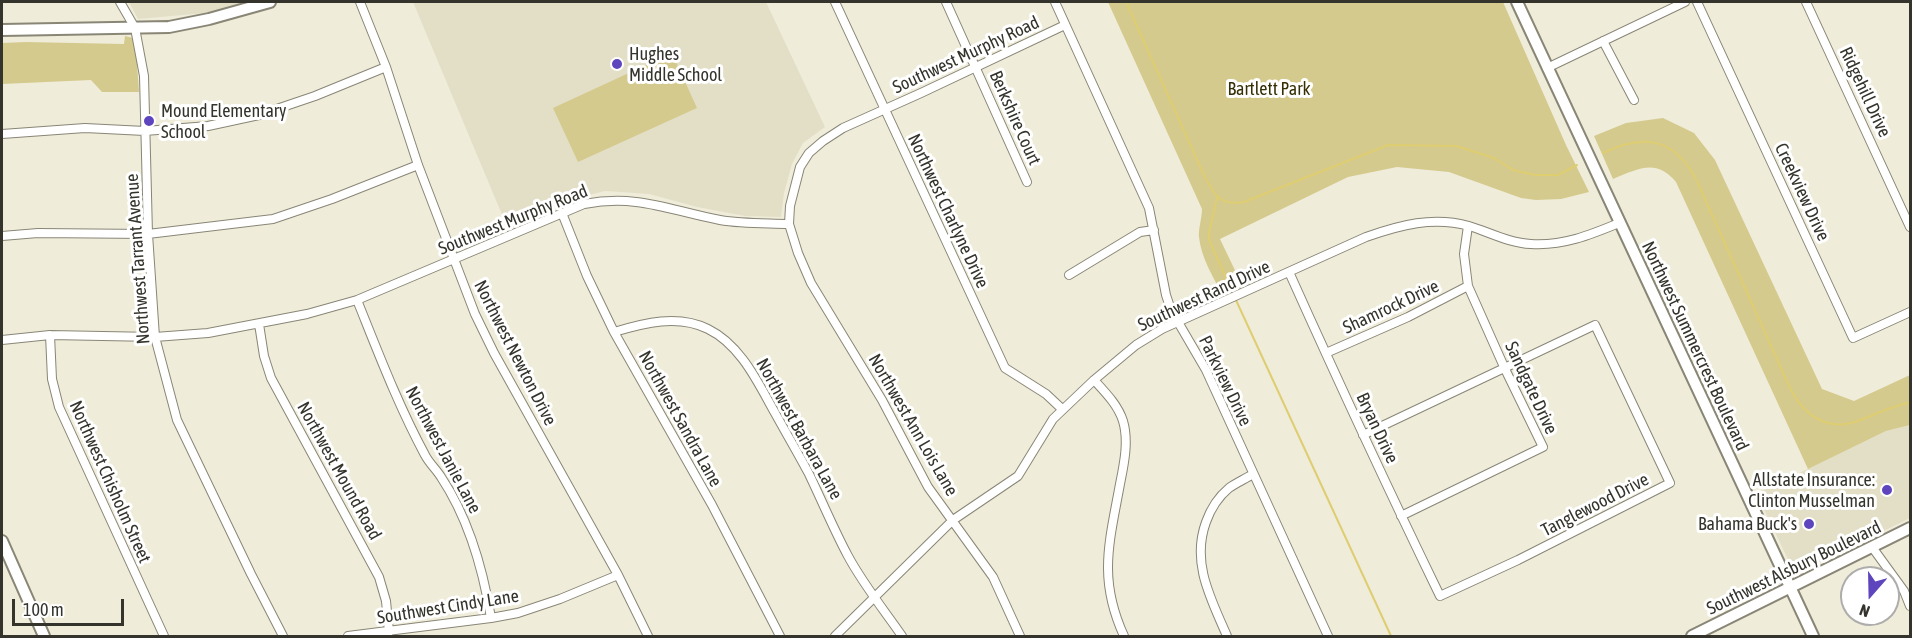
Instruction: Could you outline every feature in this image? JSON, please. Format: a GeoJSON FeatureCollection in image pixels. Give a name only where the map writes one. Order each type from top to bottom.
{"type":"FeatureCollection","features":[{"type":"Feature","properties":{"kind":"street","name":"Northwest Tarrant Avenue"},"geometry":{"type":"LineString","coordinates":[[120,2],[135,28],[144,76],[148,234],[155,337],[177,420],[250,574],[283,636]]}},
{"type":"Feature","properties":{"kind":"street"},"geometry":{"type":"LineString","coordinates":[[2,30],[169,27],[270,2]]}},
{"type":"Feature","properties":{"kind":"street","name":"Northwest Newton Drive"},"geometry":{"type":"LineString","coordinates":[[360,2],[386,67],[418,165],[475,315],[618,574],[648,636]]}},
{"type":"Feature","properties":{"kind":"street","name":"Northwest Charlyne Drive"},"geometry":{"type":"LineString","coordinates":[[835,2],[1005,368],[1046,394],[1062,409]]}},
{"type":"Feature","properties":{"kind":"street","name":"Berkshire Court"},"geometry":{"type":"LineString","coordinates":[[946,2],[1027,182]]}},
{"type":"Feature","properties":{"kind":"street","name":"Parkview Drive"},"geometry":{"type":"LineString","coordinates":[[1055,2],[1149,208],[1171,310],[1206,370],[1328,636]]}},
{"type":"Feature","properties":{"kind":"street"},"geometry":{"type":"LineString","coordinates":[[1517,2],[1547,68],[1685,2]]}},
{"type":"Feature","properties":{"kind":"street","name":"Creekview Drive"},"geometry":{"type":"LineString","coordinates":[[1697,2],[1853,338],[1911,312]]}},
{"type":"Feature","properties":{"kind":"street","name":"Ridgehill Drive"},"geometry":{"type":"LineString","coordinates":[[1806,2],[1909,222]]}},
{"type":"Feature","properties":{"kind":"street","name":"Southwest Murphy Road"},"geometry":{"type":"LineString","coordinates":[[2,339],[50,335],[155,337],[208,333],[307,314],[357,300],[584,204],[617,199],[639,201],[736,222],[789,224],[793,190],[800,167],[809,153],[823,141],[843,128],[1065,25]]}},
{"type":"Feature","properties":{"kind":"street"},"geometry":{"type":"LineString","coordinates":[[1603,41],[1634,100]]}},
{"type":"Feature","properties":{"kind":"street"},"geometry":{"type":"LineString","coordinates":[[2,134],[85,128],[146,131],[208,126],[259,115],[315,96],[386,67]]}},
{"type":"Feature","properties":{"kind":"street","name":"Northwest Summercrest Boulevard"},"geometry":{"type":"LineString","coordinates":[[1547,68],[1813,636]]}},
{"type":"Feature","properties":{"kind":"street"},"geometry":{"type":"LineString","coordinates":[[2,236],[38,233],[148,234],[273,219],[332,199],[418,165]]}},
{"type":"Feature","properties":{"kind":"street","name":"Northwest Sandra Lane"},"geometry":{"type":"LineString","coordinates":[[562,213],[587,276],[614,333],[712,505],[780,636]]}},
{"type":"Feature","properties":{"kind":"street","name":"Southwest Rand Drive"},"geometry":{"type":"LineString","coordinates":[[835,636],[953,520],[1018,476],[1045,429],[1062,409],[1146,338],[1366,237],[1398,226],[1426,221],[1468,226],[1528,244],[1557,244],[1589,236],[1619,223]]}},
{"type":"Feature","properties":{"kind":"street","name":"Northwest Ann Lois Lane"},"geometry":{"type":"LineString","coordinates":[[789,224],[811,283],[882,400],[928,487],[993,577],[1020,636]]}},
{"type":"Feature","properties":{"kind":"street","name":"Sandgate Drive"},"geometry":{"type":"LineString","coordinates":[[1401,516],[1543,447],[1504,369],[1468,286],[1464,254],[1468,226]]}},
{"type":"Feature","properties":{"kind":"street"},"geometry":{"type":"LineString","coordinates":[[1069,275],[1140,232],[1154,230]]}},
{"type":"Feature","properties":{"kind":"street","name":"Bryan Drive"},"geometry":{"type":"LineString","coordinates":[[1289,272],[1440,596]]}},
{"type":"Feature","properties":{"kind":"street","name":"Shamrock Drive"},"geometry":{"type":"LineString","coordinates":[[1326,353],[1408,317],[1468,286]]}},
{"type":"Feature","properties":{"kind":"street","name":"Northwest Janie Lane"},"geometry":{"type":"LineString","coordinates":[[357,300],[390,383],[426,456],[441,477],[464,520],[486,587],[491,618]]}},
{"type":"Feature","properties":{"kind":"street","name":"Northwest Barbara Lane"},"geometry":{"type":"LineString","coordinates":[[614,333],[639,324],[661,321],[689,322],[708,328],[726,340],[741,356],[762,389],[808,473],[849,557],[902,636]]}},
{"type":"Feature","properties":{"kind":"street","name":"Northwest Mound Road"},"geometry":{"type":"LineString","coordinates":[[259,324],[264,356],[275,386],[379,577],[386,601],[389,632]]}},
{"type":"Feature","properties":{"kind":"street","name":"Tanglewood Drive"},"geometry":{"type":"LineString","coordinates":[[1440,596],[1518,560],[1670,483],[1595,325],[1504,369]]}},
{"type":"Feature","properties":{"kind":"street","name":"Northwest Chisholm Street"},"geometry":{"type":"LineString","coordinates":[[50,335],[52,379],[59,407],[164,636]]}},
{"type":"Feature","properties":{"kind":"street"},"geometry":{"type":"LineString","coordinates":[[1363,435],[1504,369]]}},
{"type":"Feature","properties":{"kind":"street"},"geometry":{"type":"LineString","coordinates":[[1094,380],[1116,406],[1123,420],[1125,435],[1122,475],[1111,534],[1107,576],[1115,617],[1124,636]]}},
{"type":"Feature","properties":{"kind":"street"},"geometry":{"type":"LineString","coordinates":[[1227,636],[1201,569],[1202,532],[1213,505],[1230,488],[1253,474]]}},
{"type":"Feature","properties":{"kind":"street","name":"Southwest Alsbury Boulevard"},"geometry":{"type":"LineString","coordinates":[[1697,635],[1911,528]]}},
{"type":"Feature","properties":{"kind":"street"},"geometry":{"type":"LineString","coordinates":[[2,541],[44,636]]}},
{"type":"Feature","properties":{"kind":"street"},"geometry":{"type":"LineString","coordinates":[[1872,547],[1904,591],[1911,606]]}},
{"type":"Feature","properties":{"kind":"street","name":"Southwest Cindy Lane"},"geometry":{"type":"LineString","coordinates":[[348,636],[518,613],[560,599],[618,574]]}},
{"type":"Feature","properties":{"kind":"shaded area"},"geometry":{"type":"Polygon","coordinates":[[[129,2],[245,2],[205,13],[138,19],[129,2]]]}},
{"type":"Feature","properties":{"kind":"shaded area","name":"Hughes Middle School"},"geometry":{"type":"Polygon","coordinates":[[[413,2],[766,2],[825,127],[803,143],[792,164],[784,193],[781,217],[745,216],[697,207],[649,194],[605,191],[573,199],[508,229],[413,2]]]}},
{"type":"Feature","properties":{"kind":"shaded area"},"geometry":{"type":"Polygon","coordinates":[[[1910,425],[1910,518],[1798,573],[1794,572],[1758,497],[1760,492],[1886,431],[1910,425]]]}},
{"type":"Feature","properties":{"kind":"green space","name":"Bartlett Park"},"geometry":{"type":"Polygon","coordinates":[[[1108,2],[1503,2],[1589,192],[1561,199],[1536,200],[1521,198],[1449,172],[1397,167],[1348,177],[1220,239],[1243,287],[1223,296],[1208,268],[1200,245],[1202,209],[1108,2]]]}},
{"type":"Feature","properties":{"kind":"green space"},"geometry":{"type":"Polygon","coordinates":[[[125,36],[133,38],[139,63],[137,64],[139,92],[102,92],[91,80],[2,84],[2,43],[124,44],[125,36]]]}},
{"type":"Feature","properties":{"kind":"green space"},"geometry":{"type":"Polygon","coordinates":[[[672,53],[697,108],[578,162],[553,108],[672,53]]]}},
{"type":"Feature","properties":{"kind":"green space"},"geometry":{"type":"Polygon","coordinates":[[[1663,118],[1694,133],[1715,160],[1822,389],[1854,401],[1910,375],[1910,425],[1886,431],[1808,469],[1676,182],[1669,175],[1654,168],[1639,169],[1613,179],[1594,136],[1626,123],[1663,118]]]}},
{"type":"Feature","properties":{"kind":"waterway"},"geometry":{"type":"LineString","coordinates":[[1126,2],[1203,173],[1218,197],[1228,202],[1244,202],[1388,145],[1456,146],[1494,158],[1513,170],[1535,175],[1558,175],[1577,165]]}},
{"type":"Feature","properties":{"kind":"waterway"},"geometry":{"type":"LineString","coordinates":[[1603,153],[1631,143],[1655,143],[1677,154],[1686,164],[1695,177],[1790,388],[1801,405],[1814,417],[1831,424],[1851,423],[1895,406],[1910,403]]}},
{"type":"Feature","properties":{"kind":"waterway"},"geometry":{"type":"LineString","coordinates":[[1217,198],[1209,240],[1233,293]]}},
{"type":"Feature","properties":{"kind":"waterway"},"geometry":{"type":"LineString","coordinates":[[1235,298],[1391,636]]}},
{"type":"Feature","properties":{"kind":"place","name":"Hughes Middle School"},"geometry":{"type":"Point","coordinates":[617,64]}},
{"type":"Feature","properties":{"kind":"place","name":"Mound Elementary School"},"geometry":{"type":"Point","coordinates":[149,121]}},
{"type":"Feature","properties":{"kind":"place","name":"Allstate Insurance: Clinton Musselman"},"geometry":{"type":"Point","coordinates":[1887,490]}},
{"type":"Feature","properties":{"kind":"place","name":"Bahama Buck's"},"geometry":{"type":"Point","coordinates":[1809,524]}}]}
